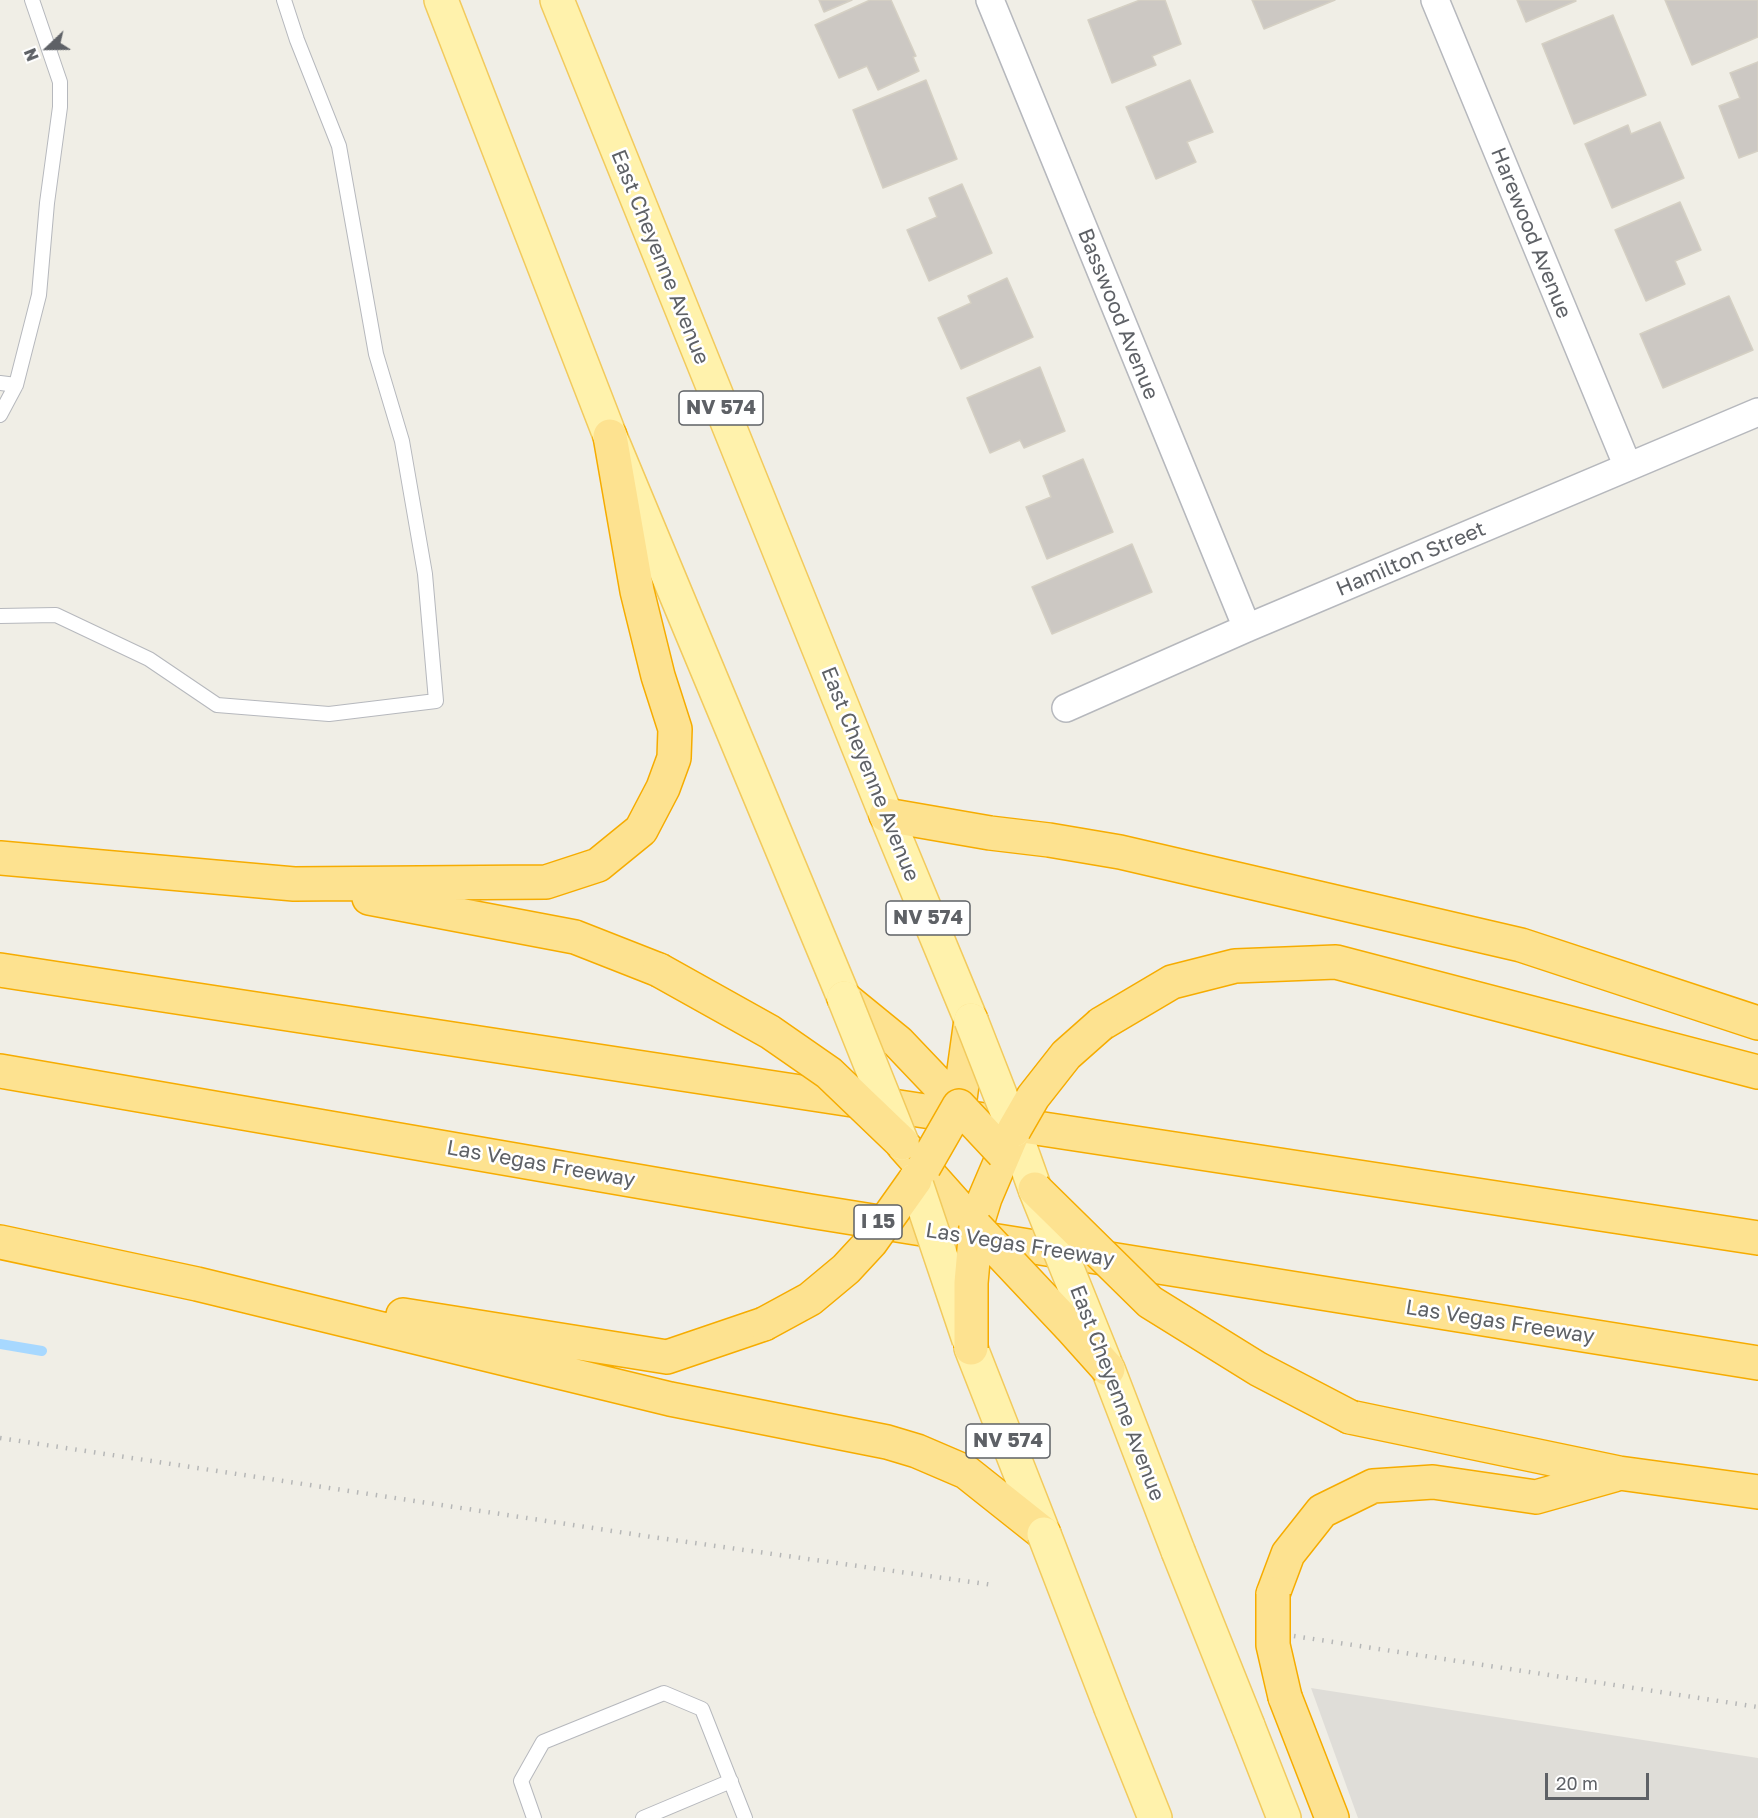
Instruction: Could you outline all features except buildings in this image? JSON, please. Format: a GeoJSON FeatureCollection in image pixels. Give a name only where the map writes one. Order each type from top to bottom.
{"type":"FeatureCollection","features":[{"type":"Feature","properties":{"kind":"highway"},"geometry":{"type":"LineString","coordinates":[[0,858],[294,884],[546,882],[598,865],[641,830],[663,788],[674,758],[675,729],[658,676],[637,591],[610,436]]}},
{"type":"Feature","properties":{"kind":"highway"},"geometry":{"type":"LineString","coordinates":[[886,815],[990,834],[1049,840],[1120,852],[1521,945],[1758,1023]]}},
{"type":"Feature","properties":{"kind":"highway"},"geometry":{"type":"LineString","coordinates":[[294,884],[575,937],[659,970],[770,1032],[829,1073],[902,1143]]}},
{"type":"Feature","properties":{"kind":"highway"},"geometry":{"type":"LineString","coordinates":[[971,1348],[971,1283],[976,1227],[1008,1142],[1033,1097],[1066,1055],[1101,1024],[1172,982],[1235,966],[1336,962],[1758,1072]]}},
{"type":"Feature","properties":{"kind":"highway"},"geometry":{"type":"LineString","coordinates":[[0,970],[1758,1238]]}},
{"type":"Feature","properties":{"kind":"highway"},"geometry":{"type":"LineString","coordinates":[[844,998],[898,1042],[959,1106],[1008,1142]]}},
{"type":"Feature","properties":{"kind":"highway"},"geometry":{"type":"LineString","coordinates":[[197,1284],[667,1357],[764,1324],[810,1299],[846,1269],[871,1242],[919,1173],[959,1106],[971,1020]]}},
{"type":"Feature","properties":{"kind":"highway","name":"Las Vegas Freeway"},"geometry":{"type":"LineString","coordinates":[[0,1071],[810,1211],[1758,1363]]}},
{"type":"Feature","properties":{"kind":"highway"},"geometry":{"type":"LineString","coordinates":[[919,1173],[976,1227],[1108,1370]]}},
{"type":"Feature","properties":{"kind":"highway"},"geometry":{"type":"LineString","coordinates":[[1035,1189],[1150,1302],[1258,1368],[1350,1417],[1619,1473],[1758,1492]]}},
{"type":"Feature","properties":{"kind":"highway"},"geometry":{"type":"LineString","coordinates":[[0,1242],[197,1284],[670,1399],[887,1442],[966,1472],[1044,1534]]}},
{"type":"Feature","properties":{"kind":"highway"},"geometry":{"type":"LineString","coordinates":[[1332,1818],[1285,1697],[1273,1645],[1273,1594],[1288,1554],[1322,1511],[1373,1486],[1433,1482],[1536,1497],[1619,1473]]}},
{"type":"Feature","properties":{"kind":"main road","name":"NV 574"},"geometry":{"type":"LineString","coordinates":[[441,0],[610,436],[902,1143],[919,1173],[971,1348],[1155,1818]]}},
{"type":"Feature","properties":{"kind":"main road","name":"East Cheyenne Avenue"},"geometry":{"type":"LineString","coordinates":[[557,0],[971,1020],[1008,1142],[1035,1189],[1284,1818]]}},
{"type":"Feature","properties":{"kind":"street","name":"Basswood Avenue"},"geometry":{"type":"LineString","coordinates":[[990,0],[1247,628]]}},
{"type":"Feature","properties":{"kind":"street","name":"Harewood Avenue"},"geometry":{"type":"LineString","coordinates":[[1435,0],[1628,467]]}},
{"type":"Feature","properties":{"kind":"street","name":"Hamilton Street"},"geometry":{"type":"LineString","coordinates":[[1066,708],[1247,628],[1758,412]]}},
{"type":"Feature","properties":{"kind":"lane"},"geometry":{"type":"LineString","coordinates":[[0,415],[16,385],[39,295],[47,203],[60,107],[60,82],[32,0]]}},
{"type":"Feature","properties":{"kind":"lane"},"geometry":{"type":"LineString","coordinates":[[0,616],[56,615],[149,659],[217,705],[329,714],[436,701],[425,574],[406,463],[402,441],[376,354],[339,146],[297,40],[284,0]]}},
{"type":"Feature","properties":{"kind":"lane"},"geometry":{"type":"LineString","coordinates":[[0,383],[16,385]]}},
{"type":"Feature","properties":{"kind":"lane"},"geometry":{"type":"LineString","coordinates":[[534,1818],[521,1781],[543,1742],[664,1693],[702,1709],[746,1818]]}},
{"type":"Feature","properties":{"kind":"lane"},"geometry":{"type":"LineString","coordinates":[[643,1818],[731,1781]]}},
{"type":"Feature","properties":{"kind":"shaded area"},"geometry":{"type":"Polygon","coordinates":[[[1311,1688],[1758,1758],[1758,1818],[1358,1818],[1311,1688]]]}},
{"type":"Feature","properties":{"kind":"waterway"},"geometry":{"type":"LineString","coordinates":[[0,1344],[42,1351]]}},
{"type":"Feature","properties":{"kind":"railway"},"geometry":{"type":"LineString","coordinates":[[0,1438],[652,1537],[993,1585]]}},
{"type":"Feature","properties":{"kind":"railway"},"geometry":{"type":"LineString","coordinates":[[1294,1636],[1758,1707]]}}]}
